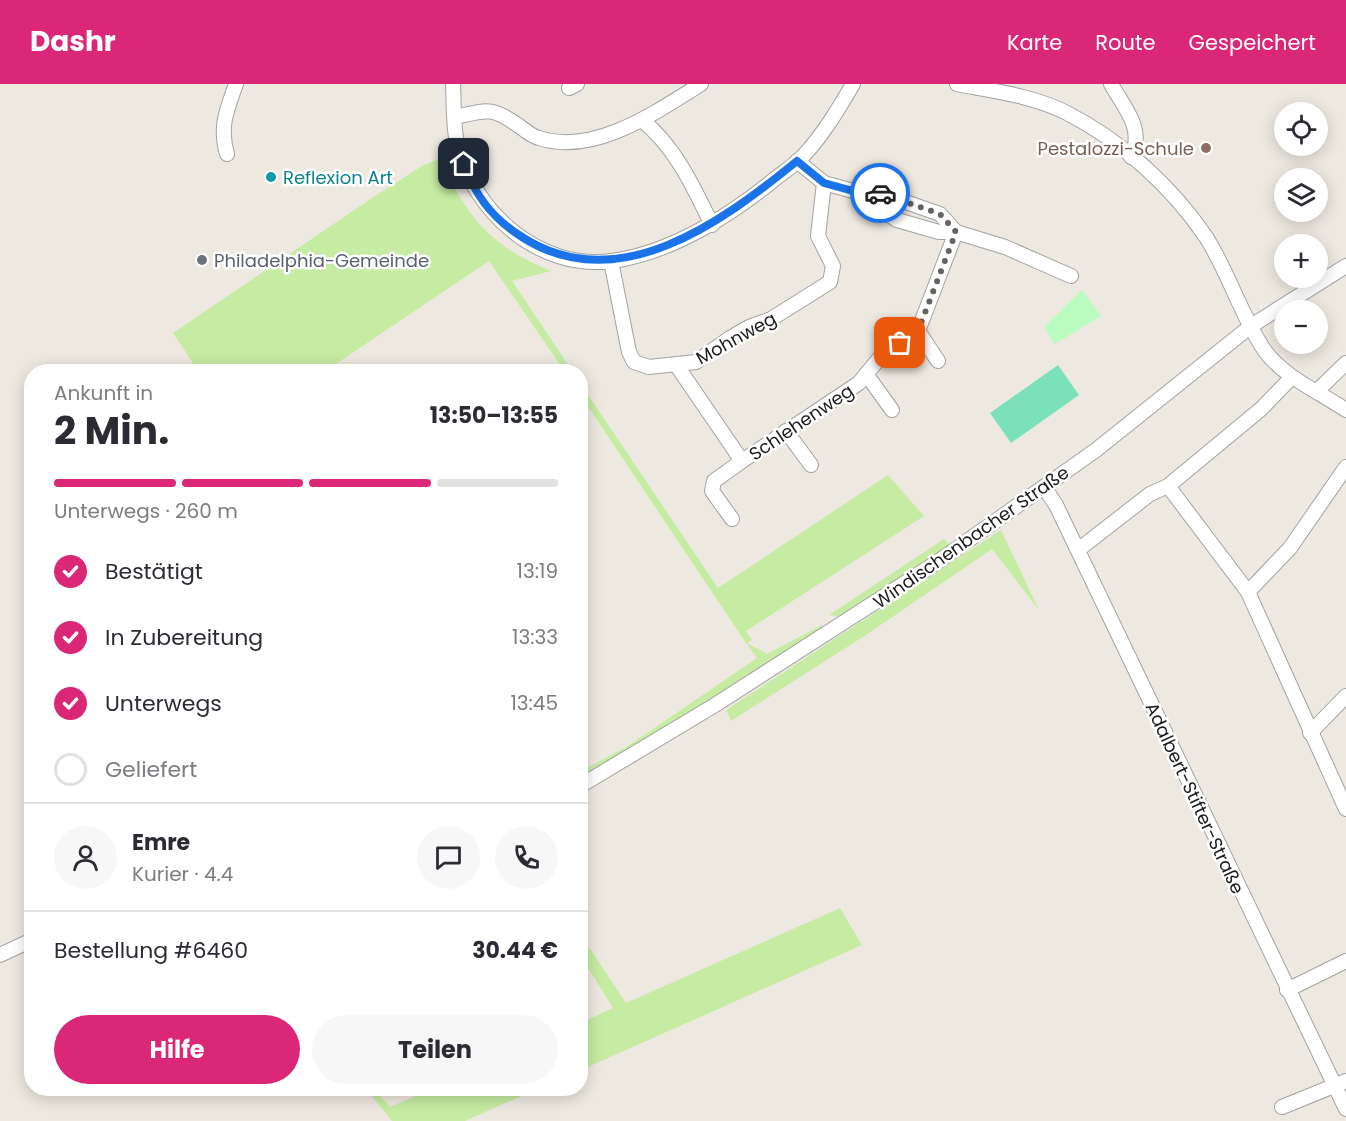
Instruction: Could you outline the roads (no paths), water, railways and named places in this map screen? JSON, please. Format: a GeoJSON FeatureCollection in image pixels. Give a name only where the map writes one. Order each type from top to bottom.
{"type":"FeatureCollection","features":[{"type":"Feature","properties":{"kind":"street"},"geometry":{"type":"LineString","coordinates":[[227,154],[222,136],[236,84]]}},
{"type":"Feature","properties":{"kind":"street"},"geometry":{"type":"LineString","coordinates":[[453,84],[456,142],[471,185],[486,207],[506,227],[539,248],[565,258],[611,261],[647,252],[712,225],[746,202],[804,156],[853,84]]}},
{"type":"Feature","properties":{"kind":"street"},"geometry":{"type":"LineString","coordinates":[[455,117],[481,111],[498,111],[536,137],[553,142],[605,136],[642,120],[700,84]]}},
{"type":"Feature","properties":{"kind":"street"},"geometry":{"type":"LineString","coordinates":[[957,84],[1002,92],[1067,113],[1106,136],[1173,196],[1189,214],[1218,258],[1266,352],[1292,376],[1346,410]]}},
{"type":"Feature","properties":{"kind":"street"},"geometry":{"type":"LineString","coordinates":[[1111,84],[1137,132],[1137,144],[1131,157]]}},
{"type":"Feature","properties":{"kind":"street"},"geometry":{"type":"LineString","coordinates":[[642,120],[655,131],[682,165],[712,225]]}},
{"type":"Feature","properties":{"kind":"street"},"geometry":{"type":"LineString","coordinates":[[797,161],[824,183],[853,191],[874,190],[940,214],[956,232]]}},
{"type":"Feature","properties":{"kind":"street","name":"Mohnweg"},"geometry":{"type":"LineString","coordinates":[[611,261],[629,351],[634,362],[649,367],[677,366],[696,362],[730,338],[749,327],[771,319],[830,282],[833,266],[818,236],[824,183]]}},
{"type":"Feature","properties":{"kind":"street"},"geometry":{"type":"LineString","coordinates":[[867,191],[883,212],[897,220],[939,232],[956,232],[1005,247],[1071,276]]}},
{"type":"Feature","properties":{"kind":"street"},"geometry":{"type":"LineString","coordinates":[[938,361],[918,331],[956,232]]}},
{"type":"Feature","properties":{"kind":"street","name":"Windischenbacher Straße"},"geometry":{"type":"LineString","coordinates":[[588,781],[859,613],[1096,450],[1251,326],[1284,303],[1346,266]]}},
{"type":"Feature","properties":{"kind":"street","name":"Schlehenweg"},"geometry":{"type":"LineString","coordinates":[[677,366],[742,461],[859,383],[882,355],[918,331]]}},
{"type":"Feature","properties":{"kind":"street"},"geometry":{"type":"LineString","coordinates":[[1317,391],[1346,363]]}},
{"type":"Feature","properties":{"kind":"street"},"geometry":{"type":"LineString","coordinates":[[866,374],[892,410]]}},
{"type":"Feature","properties":{"kind":"street"},"geometry":{"type":"LineString","coordinates":[[1078,550],[1150,494],[1168,486],[1261,409],[1292,376]]}},
{"type":"Feature","properties":{"kind":"street"},"geometry":{"type":"LineString","coordinates":[[786,431],[811,465]]}},
{"type":"Feature","properties":{"kind":"street"},"geometry":{"type":"LineString","coordinates":[[732,519],[712,491],[714,481],[742,461]]}},
{"type":"Feature","properties":{"kind":"street"},"geometry":{"type":"LineString","coordinates":[[1248,592],[1290,548],[1346,468]]}},
{"type":"Feature","properties":{"kind":"street"},"geometry":{"type":"LineString","coordinates":[[1168,486],[1248,592],[1346,809]]}},
{"type":"Feature","properties":{"kind":"street","name":"Adalbert-Stifter-Straße"},"geometry":{"type":"LineString","coordinates":[[1044,487],[1078,550],[1287,990],[1340,1083],[1346,1109]]}},
{"type":"Feature","properties":{"kind":"street"},"geometry":{"type":"LineString","coordinates":[[1310,733],[1346,696]]}},
{"type":"Feature","properties":{"kind":"street"},"geometry":{"type":"LineString","coordinates":[[2,953],[24,943]]}},
{"type":"Feature","properties":{"kind":"street"},"geometry":{"type":"LineString","coordinates":[[1287,990],[1346,961]]}},
{"type":"Feature","properties":{"kind":"street"},"geometry":{"type":"LineString","coordinates":[[1282,1107],[1340,1083]]}},
{"type":"Feature","properties":{"kind":"place","name":"Pestalozzi-Schule"},"geometry":{"type":"Point","coordinates":[1206,148]}},
{"type":"Feature","properties":{"kind":"place","name":"Reflexion Art"},"geometry":{"type":"Point","coordinates":[271,177]}},
{"type":"Feature","properties":{"kind":"place","name":"Philadelphia-Gemeinde"},"geometry":{"type":"Point","coordinates":[202,260]}}]}
